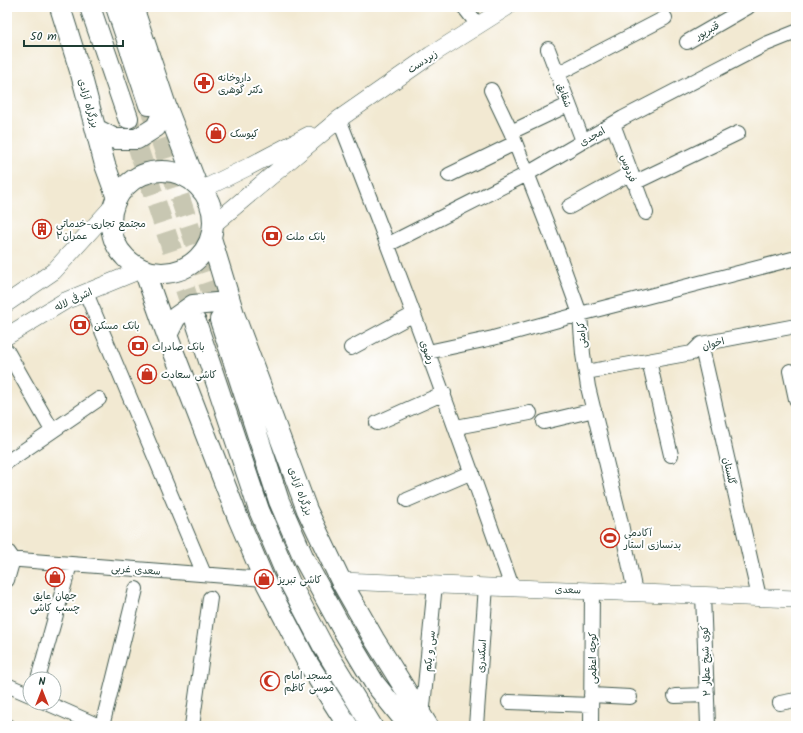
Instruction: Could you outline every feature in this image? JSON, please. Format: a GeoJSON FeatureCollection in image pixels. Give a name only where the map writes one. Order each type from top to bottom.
{"type":"FeatureCollection","features":[{"type":"Feature","properties":{"kind":"highway","name":"بزرگراه آزادی"},"geometry":{"type":"LineString","coordinates":[[60,7],[96,129],[114,203]]}},
{"type":"Feature","properties":{"kind":"highway"},"geometry":{"type":"LineString","coordinates":[[90,7],[128,118]]}},
{"type":"Feature","properties":{"kind":"highway"},"geometry":{"type":"LineString","coordinates":[[116,7],[158,106],[199,186],[208,197],[213,210],[213,231],[204,253],[192,264],[176,272],[160,273],[143,270],[130,262],[119,250],[112,235],[110,218],[114,203],[123,188],[135,178],[150,172],[166,170],[182,174],[199,186]]}},
{"type":"Feature","properties":{"kind":"highway"},"geometry":{"type":"LineString","coordinates":[[96,129],[115,139],[137,139],[156,127],[158,106],[133,7]]}},
{"type":"Feature","properties":{"kind":"highway","name":"بزرگراه آزادی"},"geometry":{"type":"LineString","coordinates":[[213,231],[227,317],[279,501],[305,561],[341,627],[375,684],[420,723]]}},
{"type":"Feature","properties":{"kind":"highway"},"geometry":{"type":"LineString","coordinates":[[143,270],[238,518],[264,579],[306,660],[348,726]]}},
{"type":"Feature","properties":{"kind":"highway"},"geometry":{"type":"LineString","coordinates":[[167,335],[176,317],[193,305],[216,303],[227,317]]}},
{"type":"Feature","properties":{"kind":"highway","name":"بزرگراه آزادی"},"geometry":{"type":"LineString","coordinates":[[227,317],[307,510],[341,581],[420,723]]}},
{"type":"Feature","properties":{"kind":"highway"},"geometry":{"type":"LineString","coordinates":[[196,322],[259,510],[290,583],[323,646],[372,726]]}},
{"type":"Feature","properties":{"kind":"main road","name":"زبردست"},"geometry":{"type":"LineString","coordinates":[[213,231],[339,119],[431,54],[507,7]]}},
{"type":"Feature","properties":{"kind":"main road","name":"زبردست"},"geometry":{"type":"LineString","coordinates":[[199,186],[248,167],[339,119]]}},
{"type":"Feature","properties":{"kind":"main road"},"geometry":{"type":"LineString","coordinates":[[7,303],[54,271],[114,203]]}},
{"type":"Feature","properties":{"kind":"main road","name":"اشرفی لاله"},"geometry":{"type":"LineString","coordinates":[[7,336],[65,301],[143,270]]}},
{"type":"Feature","properties":{"kind":"main road","name":"سعدی"},"geometry":{"type":"LineString","coordinates":[[341,581],[759,597],[795,602]]}},
{"type":"Feature","properties":{"kind":"street"},"geometry":{"type":"LineString","coordinates":[[464,7],[478,24]]}},
{"type":"Feature","properties":{"kind":"street","name":"قنبرپور"},"geometry":{"type":"LineString","coordinates":[[687,42],[748,7]]}},
{"type":"Feature","properties":{"kind":"street"},"geometry":{"type":"LineString","coordinates":[[557,74],[665,18]]}},
{"type":"Feature","properties":{"kind":"street","name":"امجدی"},"geometry":{"type":"LineString","coordinates":[[389,244],[527,174],[613,124],[766,44],[796,32]]}},
{"type":"Feature","properties":{"kind":"street","name":"شقایق"},"geometry":{"type":"LineString","coordinates":[[548,49],[568,105],[583,141]]}},
{"type":"Feature","properties":{"kind":"street","name":"کرامتی"},"geometry":{"type":"LineString","coordinates":[[491,90],[513,137],[580,314],[586,372],[620,519],[635,592]]}},
{"type":"Feature","properties":{"kind":"street"},"geometry":{"type":"LineString","coordinates":[[449,175],[568,105]]}},
{"type":"Feature","properties":{"kind":"street","name":"رضوی"},"geometry":{"type":"LineString","coordinates":[[339,119],[389,244],[444,393],[512,587]]}},
{"type":"Feature","properties":{"kind":"street","name":"فردوس"},"geometry":{"type":"LineString","coordinates":[[613,124],[646,213]]}},
{"type":"Feature","properties":{"kind":"street"},"geometry":{"type":"LineString","coordinates":[[569,207],[738,133]]}},
{"type":"Feature","properties":{"kind":"street"},"geometry":{"type":"LineString","coordinates":[[428,352],[493,338],[796,258]]}},
{"type":"Feature","properties":{"kind":"street"},"geometry":{"type":"LineString","coordinates":[[86,293],[204,574]]}},
{"type":"Feature","properties":{"kind":"street"},"geometry":{"type":"LineString","coordinates":[[351,348],[414,314]]}},
{"type":"Feature","properties":{"kind":"street","name":"اخوان"},"geometry":{"type":"LineString","coordinates":[[586,372],[692,353],[701,344],[796,326]]}},
{"type":"Feature","properties":{"kind":"street","name":"گلستان"},"geometry":{"type":"LineString","coordinates":[[701,344],[759,597]]}},
{"type":"Feature","properties":{"kind":"street"},"geometry":{"type":"LineString","coordinates":[[7,351],[49,425]]}},
{"type":"Feature","properties":{"kind":"street"},"geometry":{"type":"LineString","coordinates":[[650,361],[671,455]]}},
{"type":"Feature","properties":{"kind":"street"},"geometry":{"type":"LineString","coordinates":[[790,371],[796,399]]}},
{"type":"Feature","properties":{"kind":"street"},"geometry":{"type":"LineString","coordinates":[[377,423],[444,393]]}},
{"type":"Feature","properties":{"kind":"street"},"geometry":{"type":"LineString","coordinates":[[7,462],[99,399]]}},
{"type":"Feature","properties":{"kind":"street"},"geometry":{"type":"LineString","coordinates":[[544,422],[594,410]]}},
{"type":"Feature","properties":{"kind":"street"},"geometry":{"type":"LineString","coordinates":[[456,427],[530,413]]}},
{"type":"Feature","properties":{"kind":"street"},"geometry":{"type":"LineString","coordinates":[[407,500],[472,472]]}},
{"type":"Feature","properties":{"kind":"street"},"geometry":{"type":"LineString","coordinates":[[7,580],[9,556]]}},
{"type":"Feature","properties":{"kind":"street","name":"سعدی غربی"},"geometry":{"type":"LineString","coordinates":[[9,556],[70,564],[264,579]]}},
{"type":"Feature","properties":{"kind":"street"},"geometry":{"type":"LineString","coordinates":[[40,671],[70,564]]}},
{"type":"Feature","properties":{"kind":"street","name":"سی و یکم"},"geometry":{"type":"LineString","coordinates":[[420,723],[435,584]]}},
{"type":"Feature","properties":{"kind":"street","name":"اسکندری"},"geometry":{"type":"LineString","coordinates":[[476,726],[486,586]]}},
{"type":"Feature","properties":{"kind":"street"},"geometry":{"type":"LineString","coordinates":[[102,726],[136,589]]}},
{"type":"Feature","properties":{"kind":"street","name":"کوچه اعظمی"},"geometry":{"type":"LineString","coordinates":[[591,726],[592,590]]}},
{"type":"Feature","properties":{"kind":"street","name":"کوی شیخ عطار ۲"},"geometry":{"type":"LineString","coordinates":[[703,595],[708,726]]}},
{"type":"Feature","properties":{"kind":"street"},"geometry":{"type":"LineString","coordinates":[[192,726],[210,598]]}},
{"type":"Feature","properties":{"kind":"street"},"geometry":{"type":"LineString","coordinates":[[7,685],[22,692]]}},
{"type":"Feature","properties":{"kind":"street"},"geometry":{"type":"LineString","coordinates":[[676,696],[707,695]]}},
{"type":"Feature","properties":{"kind":"street"},"geometry":{"type":"LineString","coordinates":[[509,702],[591,700],[630,697]]}},
{"type":"Feature","properties":{"kind":"street"},"geometry":{"type":"LineString","coordinates":[[780,702],[796,700]]}},
{"type":"Feature","properties":{"kind":"street"},"geometry":{"type":"LineString","coordinates":[[62,710],[99,726]]}},
{"type":"Feature","properties":{"kind":"tunnel"},"geometry":{"type":"LineString","coordinates":[[151,111],[220,318]]}},
{"type":"Feature","properties":{"kind":"tunnel"},"geometry":{"type":"LineString","coordinates":[[128,118],[196,322]]}},
{"type":"Feature","properties":{"kind":"place","name":"داروخانه دکتر گوهری"},"geometry":{"type":"Point","coordinates":[204,83]}},
{"type":"Feature","properties":{"kind":"place","name":"کیوسک"},"geometry":{"type":"Point","coordinates":[216,133]}},
{"type":"Feature","properties":{"kind":"place","name":"مجتمع تجاری-خدماتی عمران۲"},"geometry":{"type":"Point","coordinates":[42,229]}},
{"type":"Feature","properties":{"kind":"place","name":"بانک ملت"},"geometry":{"type":"Point","coordinates":[272,236]}},
{"type":"Feature","properties":{"kind":"place","name":"بانک مسکن"},"geometry":{"type":"Point","coordinates":[80,325]}},
{"type":"Feature","properties":{"kind":"place","name":"بانک صادرات"},"geometry":{"type":"Point","coordinates":[138,346]}},
{"type":"Feature","properties":{"kind":"place","name":"کاشی سعادت"},"geometry":{"type":"Point","coordinates":[147,374]}},
{"type":"Feature","properties":{"kind":"place","name":"آکادمی بدنسازی استار"},"geometry":{"type":"Point","coordinates":[610,538]}},
{"type":"Feature","properties":{"kind":"place","name":"جهان عایق چسب کاشی"},"geometry":{"type":"Point","coordinates":[55,577]}},
{"type":"Feature","properties":{"kind":"place","name":"کاشی تبریز"},"geometry":{"type":"Point","coordinates":[264,579]}},
{"type":"Feature","properties":{"kind":"place","name":"مسجد امام موسی کاظم"},"geometry":{"type":"Point","coordinates":[270,681]}}]}
